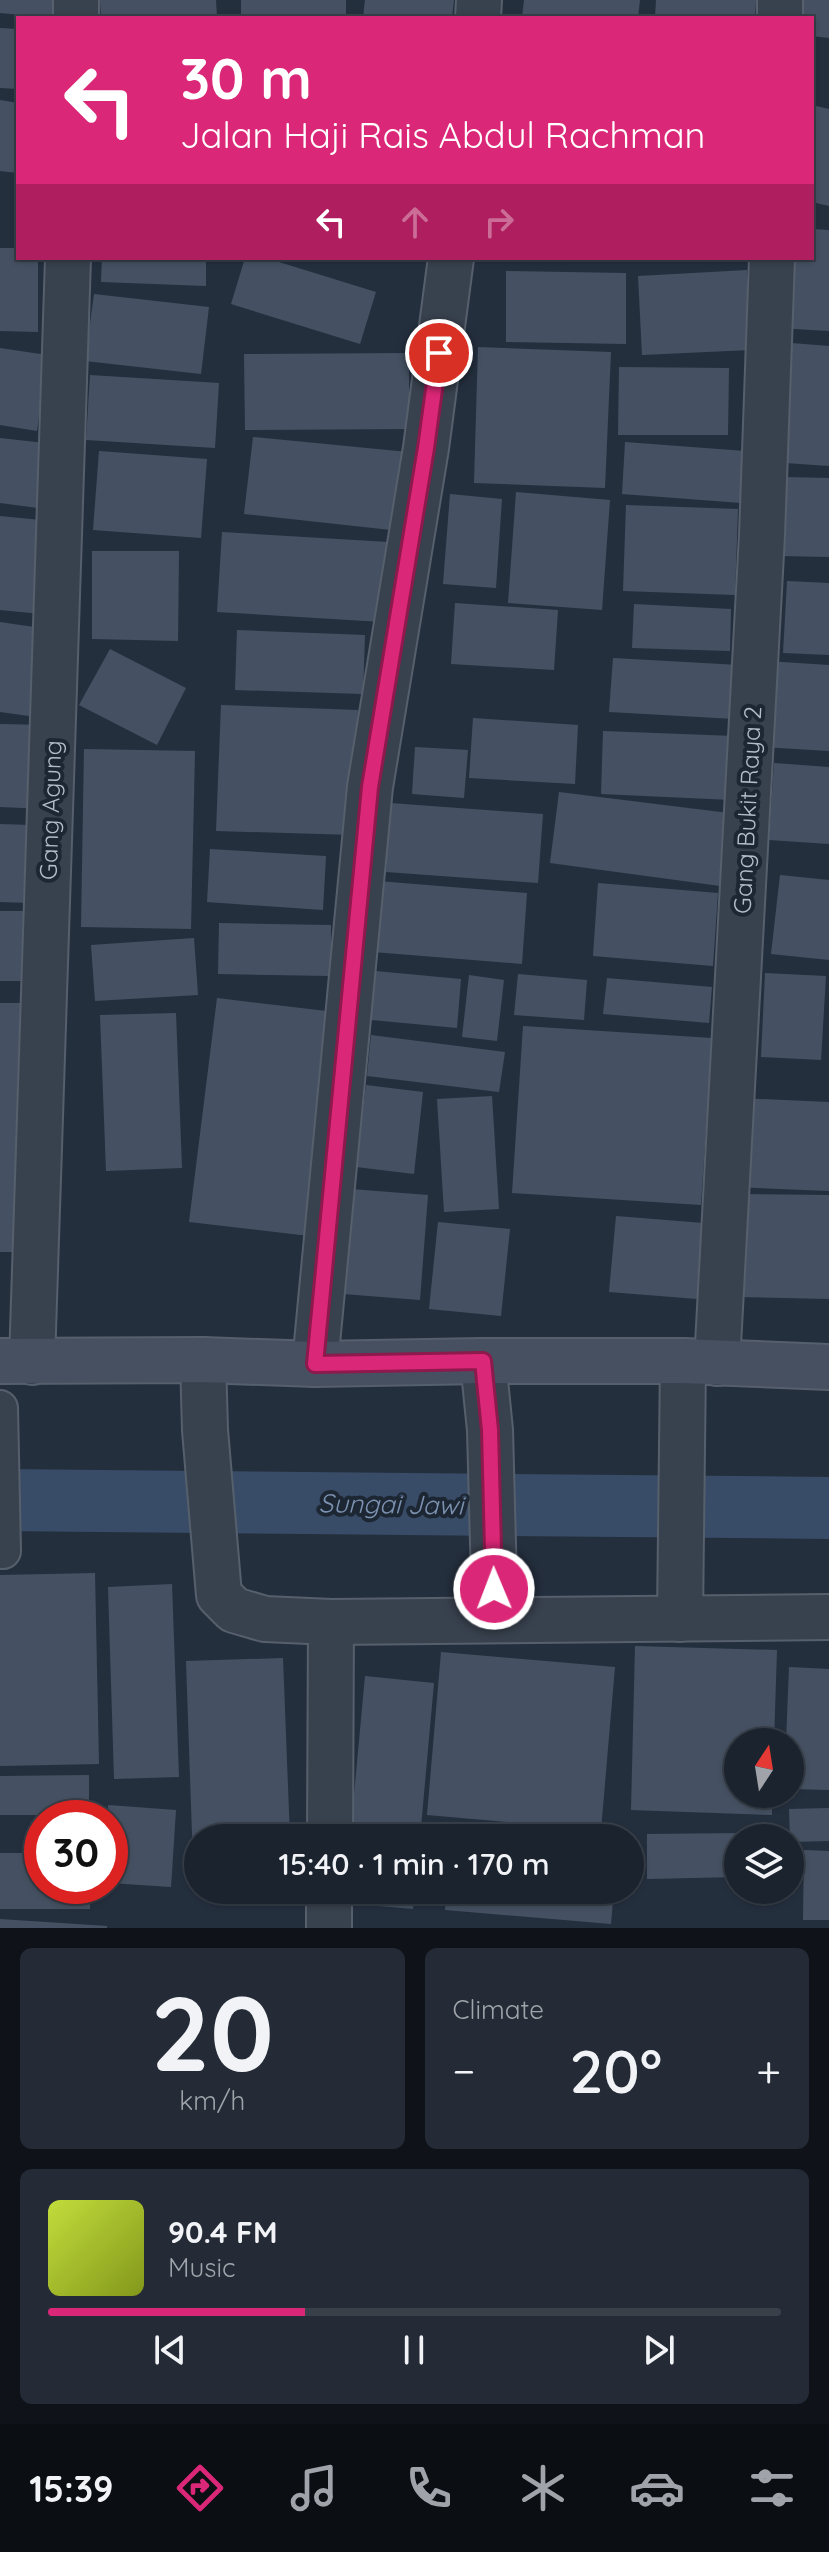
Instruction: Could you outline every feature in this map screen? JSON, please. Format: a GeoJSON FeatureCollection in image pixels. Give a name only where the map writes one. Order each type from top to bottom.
{"type":"FeatureCollection","features":[{"type":"Feature","properties":{"kind":"street","name":"Gang Agung"},"geometry":{"type":"LineString","coordinates":[[16,1362],[68,260]]}},
{"type":"Feature","properties":{"kind":"street"},"geometry":{"type":"LineString","coordinates":[[315,1364],[370,787],[426,448],[451,260]]}},
{"type":"Feature","properties":{"kind":"street","name":"Gang Bukit Raya 2"},"geometry":{"type":"LineString","coordinates":[[680,1600],[684,1442],[700,1362],[762,535],[772,260]]}},
{"type":"Feature","properties":{"kind":"street"},"geometry":{"type":"LineString","coordinates":[[203,1360],[205,1430],[219,1595],[234,1610],[265,1619],[331,1622],[495,1620],[680,1600],[829,1617]]}},
{"type":"Feature","properties":{"kind":"street"},"geometry":{"type":"LineString","coordinates":[[483,1361],[490,1430],[495,1620]]}},
{"type":"Feature","properties":{"kind":"street"},"geometry":{"type":"LineString","coordinates":[[16,1362],[700,1362],[829,1367]]}},
{"type":"Feature","properties":{"kind":"street"},"geometry":{"type":"LineString","coordinates":[[330,1824],[331,1622]]}},
{"type":"Feature","properties":{"kind":"street"},"geometry":{"type":"LineString","coordinates":[[329,1904],[329,1928]]}},
{"type":"Feature","properties":{"kind":"lane"},"geometry":{"type":"LineString","coordinates":[[0,1408],[3,1542]]}},
{"type":"Feature","properties":{"kind":"building"},"geometry":{"type":"Polygon","coordinates":[[[0,0],[56,0],[54,16],[0,13],[0,0]]]}},
{"type":"Feature","properties":{"kind":"building"},"geometry":{"type":"Polygon","coordinates":[[[100,0],[216,0],[217,16],[101,16],[100,0]]]}},
{"type":"Feature","properties":{"kind":"building"},"geometry":{"type":"Polygon","coordinates":[[[241,0],[346,0],[346,16],[241,16],[241,0]]]}},
{"type":"Feature","properties":{"kind":"building"},"geometry":{"type":"Polygon","coordinates":[[[365,0],[454,0],[452,16],[363,16],[365,0]]]}},
{"type":"Feature","properties":{"kind":"building"},"geometry":{"type":"Polygon","coordinates":[[[524,0],[640,0],[638,16],[522,16],[524,0]]]}},
{"type":"Feature","properties":{"kind":"building"},"geometry":{"type":"Polygon","coordinates":[[[656,0],[756,0],[755,16],[655,16],[656,0]]]}},
{"type":"Feature","properties":{"kind":"building"},"geometry":{"type":"Polygon","coordinates":[[[793,0],[829,0],[829,38],[814,36],[814,16],[791,16],[793,0]]]}},
{"type":"Feature","properties":{"kind":"building"},"geometry":{"type":"Polygon","coordinates":[[[0,28],[16,29],[16,89],[0,88],[0,28]]]}},
{"type":"Feature","properties":{"kind":"building"},"geometry":{"type":"Polygon","coordinates":[[[0,100],[16,103],[16,173],[0,171],[0,100]]]}},
{"type":"Feature","properties":{"kind":"building"},"geometry":{"type":"Polygon","coordinates":[[[814,105],[829,109],[829,206],[814,202],[814,105]]]}},
{"type":"Feature","properties":{"kind":"building"},"geometry":{"type":"Polygon","coordinates":[[[814,229],[829,230],[829,331],[778,328],[781,260],[814,260],[814,229]]]}},
{"type":"Feature","properties":{"kind":"building"},"geometry":{"type":"Polygon","coordinates":[[[0,248],[16,248],[16,260],[38,260],[38,332],[0,331],[0,248]]]}},
{"type":"Feature","properties":{"kind":"building"},"geometry":{"type":"Polygon","coordinates":[[[102,260],[206,260],[206,286],[101,282],[102,260]]]}},
{"type":"Feature","properties":{"kind":"building"},"geometry":{"type":"Polygon","coordinates":[[[244,260],[272,260],[376,292],[360,344],[231,304],[244,260]]]}},
{"type":"Feature","properties":{"kind":"building"},"geometry":{"type":"Polygon","coordinates":[[[747,270],[750,350],[642,355],[638,276],[747,270]]]}},
{"type":"Feature","properties":{"kind":"building"},"geometry":{"type":"Polygon","coordinates":[[[506,271],[626,273],[626,344],[506,342],[506,271]]]}},
{"type":"Feature","properties":{"kind":"building"},"geometry":{"type":"Polygon","coordinates":[[[94,294],[209,307],[201,374],[85,361],[94,294]]]}},
{"type":"Feature","properties":{"kind":"building"},"geometry":{"type":"Polygon","coordinates":[[[779,342],[829,346],[829,466],[771,462],[779,342]]]}},
{"type":"Feature","properties":{"kind":"building"},"geometry":{"type":"Polygon","coordinates":[[[478,347],[611,352],[605,488],[474,483],[478,347]]]}},
{"type":"Feature","properties":{"kind":"building"},"geometry":{"type":"Polygon","coordinates":[[[0,348],[47,355],[37,431],[0,425],[0,348]]]}},
{"type":"Feature","properties":{"kind":"building"},"geometry":{"type":"Polygon","coordinates":[[[409,353],[409,429],[245,430],[244,354],[409,353]]]}},
{"type":"Feature","properties":{"kind":"building"},"geometry":{"type":"Polygon","coordinates":[[[619,367],[729,368],[728,435],[618,435],[619,367]]]}},
{"type":"Feature","properties":{"kind":"building"},"geometry":{"type":"Polygon","coordinates":[[[90,375],[219,383],[215,448],[86,440],[90,375]]]}},
{"type":"Feature","properties":{"kind":"building"},"geometry":{"type":"Polygon","coordinates":[[[253,437],[408,452],[400,531],[244,514],[253,437]]]}},
{"type":"Feature","properties":{"kind":"building"},"geometry":{"type":"Polygon","coordinates":[[[0,438],[45,443],[38,508],[0,503],[0,438]]]}},
{"type":"Feature","properties":{"kind":"building"},"geometry":{"type":"Polygon","coordinates":[[[625,442],[745,451],[741,503],[622,494],[625,442]]]}},
{"type":"Feature","properties":{"kind":"building"},"geometry":{"type":"Polygon","coordinates":[[[99,451],[207,459],[201,538],[93,530],[99,451]]]}},
{"type":"Feature","properties":{"kind":"building"},"geometry":{"type":"Polygon","coordinates":[[[783,477],[829,478],[829,557],[781,556],[783,477]]]}},
{"type":"Feature","properties":{"kind":"building"},"geometry":{"type":"Polygon","coordinates":[[[516,492],[610,500],[602,610],[508,603],[516,492]]]}},
{"type":"Feature","properties":{"kind":"building"},"geometry":{"type":"Polygon","coordinates":[[[450,494],[502,499],[496,588],[443,584],[450,494]]]}},
{"type":"Feature","properties":{"kind":"building"},"geometry":{"type":"Polygon","coordinates":[[[626,505],[738,509],[735,595],[623,591],[626,505]]]}},
{"type":"Feature","properties":{"kind":"building"},"geometry":{"type":"Polygon","coordinates":[[[0,516],[51,521],[42,614],[0,610],[0,516]]]}},
{"type":"Feature","properties":{"kind":"building"},"geometry":{"type":"Polygon","coordinates":[[[222,532],[388,542],[382,622],[217,612],[222,532]]]}},
{"type":"Feature","properties":{"kind":"building"},"geometry":{"type":"Polygon","coordinates":[[[92,551],[179,551],[178,641],[92,639],[92,551]]]}},
{"type":"Feature","properties":{"kind":"building"},"geometry":{"type":"Polygon","coordinates":[[[787,581],[829,583],[829,655],[783,653],[787,581]]]}},
{"type":"Feature","properties":{"kind":"building"},"geometry":{"type":"Polygon","coordinates":[[[455,603],[558,610],[554,670],[451,664],[455,603]]]}},
{"type":"Feature","properties":{"kind":"building"},"geometry":{"type":"Polygon","coordinates":[[[634,604],[731,609],[730,651],[632,648],[634,604]]]}},
{"type":"Feature","properties":{"kind":"building"},"geometry":{"type":"Polygon","coordinates":[[[0,622],[48,629],[36,717],[0,712],[0,622]]]}},
{"type":"Feature","properties":{"kind":"building"},"geometry":{"type":"Polygon","coordinates":[[[237,630],[365,635],[363,694],[235,690],[237,630]]]}},
{"type":"Feature","properties":{"kind":"building"},"geometry":{"type":"Polygon","coordinates":[[[110,649],[186,688],[157,745],[79,705],[110,649]]]}},
{"type":"Feature","properties":{"kind":"building"},"geometry":{"type":"Polygon","coordinates":[[[613,658],[739,665],[735,719],[609,712],[613,658]]]}},
{"type":"Feature","properties":{"kind":"building"},"geometry":{"type":"Polygon","coordinates":[[[766,661],[829,665],[829,751],[760,747],[766,661]]]}},
{"type":"Feature","properties":{"kind":"building"},"geometry":{"type":"Polygon","coordinates":[[[221,705],[358,710],[354,835],[216,831],[221,705]]]}},
{"type":"Feature","properties":{"kind":"building"},"geometry":{"type":"Polygon","coordinates":[[[473,718],[578,725],[575,784],[469,778],[473,718]]]}},
{"type":"Feature","properties":{"kind":"building"},"geometry":{"type":"Polygon","coordinates":[[[0,724],[47,725],[45,809],[0,807],[0,724]]]}},
{"type":"Feature","properties":{"kind":"building"},"geometry":{"type":"Polygon","coordinates":[[[603,731],[734,736],[732,800],[601,794],[603,731]]]}},
{"type":"Feature","properties":{"kind":"building"},"geometry":{"type":"Polygon","coordinates":[[[415,747],[468,750],[464,798],[412,794],[415,747]]]}},
{"type":"Feature","properties":{"kind":"building"},"geometry":{"type":"Polygon","coordinates":[[[84,749],[195,751],[191,929],[81,927],[84,749]]]}},
{"type":"Feature","properties":{"kind":"building"},"geometry":{"type":"Polygon","coordinates":[[[774,763],[829,767],[829,844],[769,840],[774,763]]]}},
{"type":"Feature","properties":{"kind":"building"},"geometry":{"type":"Polygon","coordinates":[[[559,792],[745,815],[735,888],[550,863],[559,792]]]}},
{"type":"Feature","properties":{"kind":"building"},"geometry":{"type":"Polygon","coordinates":[[[390,803],[543,814],[538,883],[386,872],[390,803]]]}},
{"type":"Feature","properties":{"kind":"building"},"geometry":{"type":"Polygon","coordinates":[[[0,824],[31,825],[29,903],[0,902],[0,824]]]}},
{"type":"Feature","properties":{"kind":"building"},"geometry":{"type":"Polygon","coordinates":[[[210,849],[326,856],[323,910],[207,902],[210,849]]]}},
{"type":"Feature","properties":{"kind":"building"},"geometry":{"type":"Polygon","coordinates":[[[780,875],[829,880],[829,960],[771,954],[780,875]]]}},
{"type":"Feature","properties":{"kind":"building"},"geometry":{"type":"Polygon","coordinates":[[[378,881],[527,893],[522,964],[373,952],[378,881]]]}},
{"type":"Feature","properties":{"kind":"building"},"geometry":{"type":"Polygon","coordinates":[[[598,883],[718,893],[713,966],[593,956],[598,883]]]}},
{"type":"Feature","properties":{"kind":"building"},"geometry":{"type":"Polygon","coordinates":[[[0,911],[43,911],[43,981],[0,981],[0,911]]]}},
{"type":"Feature","properties":{"kind":"building"},"geometry":{"type":"Polygon","coordinates":[[[219,923],[331,925],[331,976],[218,974],[219,923]]]}},
{"type":"Feature","properties":{"kind":"building"},"geometry":{"type":"Polygon","coordinates":[[[194,938],[198,995],[95,1001],[91,945],[194,938]]]}},
{"type":"Feature","properties":{"kind":"building"},"geometry":{"type":"Polygon","coordinates":[[[365,970],[461,979],[457,1028],[361,1019],[365,970]]]}},
{"type":"Feature","properties":{"kind":"building"},"geometry":{"type":"Polygon","coordinates":[[[765,973],[826,976],[821,1060],[761,1057],[765,973]]]}},
{"type":"Feature","properties":{"kind":"building"},"geometry":{"type":"Polygon","coordinates":[[[518,974],[587,980],[584,1020],[514,1015],[518,974]]]}},
{"type":"Feature","properties":{"kind":"building"},"geometry":{"type":"Polygon","coordinates":[[[469,975],[504,980],[497,1041],[462,1037],[469,975]]]}},
{"type":"Feature","properties":{"kind":"building"},"geometry":{"type":"Polygon","coordinates":[[[607,978],[712,987],[709,1023],[603,1014],[607,978]]]}},
{"type":"Feature","properties":{"kind":"building"},"geometry":{"type":"Polygon","coordinates":[[[217,998],[335,1012],[309,1236],[189,1222],[217,998]]]}},
{"type":"Feature","properties":{"kind":"building"},"geometry":{"type":"Polygon","coordinates":[[[0,1003],[32,1003],[29,1252],[0,1252],[0,1003]]]}},
{"type":"Feature","properties":{"kind":"building"},"geometry":{"type":"Polygon","coordinates":[[[176,1013],[182,1168],[106,1171],[100,1015],[176,1013]]]}},
{"type":"Feature","properties":{"kind":"building"},"geometry":{"type":"Polygon","coordinates":[[[523,1026],[712,1038],[701,1205],[512,1193],[523,1026]]]}},
{"type":"Feature","properties":{"kind":"building"},"geometry":{"type":"Polygon","coordinates":[[[371,1035],[505,1052],[499,1092],[367,1076],[371,1035]]]}},
{"type":"Feature","properties":{"kind":"building"},"geometry":{"type":"Polygon","coordinates":[[[366,1085],[423,1092],[414,1174],[356,1167],[366,1085]]]}},
{"type":"Feature","properties":{"kind":"building"},"geometry":{"type":"Polygon","coordinates":[[[492,1096],[499,1209],[444,1212],[437,1099],[492,1096]]]}},
{"type":"Feature","properties":{"kind":"building"},"geometry":{"type":"Polygon","coordinates":[[[738,1098],[829,1102],[829,1191],[735,1187],[738,1098]]]}},
{"type":"Feature","properties":{"kind":"building"},"geometry":{"type":"Polygon","coordinates":[[[351,1189],[428,1195],[420,1300],[343,1294],[351,1189]]]}},
{"type":"Feature","properties":{"kind":"building"},"geometry":{"type":"Polygon","coordinates":[[[738,1194],[829,1195],[829,1299],[736,1297],[738,1194]]]}},
{"type":"Feature","properties":{"kind":"building"},"geometry":{"type":"Polygon","coordinates":[[[616,1216],[716,1224],[710,1300],[609,1292],[616,1216]]]}},
{"type":"Feature","properties":{"kind":"building"},"geometry":{"type":"Polygon","coordinates":[[[438,1222],[510,1229],[501,1316],[429,1309],[438,1222]]]}},
{"type":"Feature","properties":{"kind":"building"},"geometry":{"type":"Polygon","coordinates":[[[95,1573],[99,1764],[0,1766],[0,1575],[95,1573]]]}},
{"type":"Feature","properties":{"kind":"building"},"geometry":{"type":"Polygon","coordinates":[[[172,1584],[179,1777],[114,1779],[108,1587],[172,1584]]]}},
{"type":"Feature","properties":{"kind":"building"},"geometry":{"type":"Polygon","coordinates":[[[635,1646],[777,1650],[774,1728],[724,1728],[724,1808],[772,1808],[772,1815],[631,1810],[635,1646]]]}},
{"type":"Feature","properties":{"kind":"building"},"geometry":{"type":"Polygon","coordinates":[[[441,1652],[615,1667],[602,1824],[531,1824],[427,1815],[441,1652]]]}},
{"type":"Feature","properties":{"kind":"building"},"geometry":{"type":"Polygon","coordinates":[[[283,1658],[289,1824],[192,1824],[186,1661],[283,1658]]]}},
{"type":"Feature","properties":{"kind":"building"},"geometry":{"type":"Polygon","coordinates":[[[789,1667],[829,1669],[829,1790],[804,1789],[804,1728],[787,1728],[789,1667]]]}},
{"type":"Feature","properties":{"kind":"building"},"geometry":{"type":"Polygon","coordinates":[[[365,1676],[434,1683],[421,1824],[351,1824],[365,1676]]]}},
{"type":"Feature","properties":{"kind":"building"},"geometry":{"type":"Polygon","coordinates":[[[89,1775],[89,1800],[24,1800],[24,1815],[0,1815],[0,1776],[89,1775]]]}},
{"type":"Feature","properties":{"kind":"building"},"geometry":{"type":"Polygon","coordinates":[[[128,1806],[176,1810],[171,1887],[128,1884],[128,1806]]]}},
{"type":"Feature","properties":{"kind":"building"},"geometry":{"type":"Polygon","coordinates":[[[829,1808],[829,1841],[804,1842],[804,1824],[789,1824],[789,1809],[829,1808]]]}},
{"type":"Feature","properties":{"kind":"building"},"geometry":{"type":"Polygon","coordinates":[[[724,1833],[724,1877],[647,1879],[647,1834],[724,1833]]]}},
{"type":"Feature","properties":{"kind":"building"},"geometry":{"type":"Polygon","coordinates":[[[804,1850],[829,1851],[829,1920],[803,1920],[804,1850]]]}},
{"type":"Feature","properties":{"kind":"building"},"geometry":{"type":"Polygon","coordinates":[[[0,1853],[24,1853],[24,1904],[90,1904],[90,1909],[0,1909],[0,1853]]]}},
{"type":"Feature","properties":{"kind":"building"},"geometry":{"type":"Polygon","coordinates":[[[356,1904],[414,1904],[413,1909],[356,1904]]]}},
{"type":"Feature","properties":{"kind":"building"},"geometry":{"type":"Polygon","coordinates":[[[445,1904],[613,1904],[611,1924],[445,1910],[445,1904]]]}},
{"type":"Feature","properties":{"kind":"building"},"geometry":{"type":"Polygon","coordinates":[[[0,1919],[107,1926],[107,1928],[0,1928],[0,1919]]]}},
{"type":"Feature","properties":{"kind":"waterway","name":"Sungai Jawi"},"geometry":{"type":"LineString","coordinates":[[0,1500],[829,1508]]}},
{"type":"Feature","properties":{"kind":"route"},"geometry":{"type":"LineString","coordinates":[[439,353],[370,787],[315,1364],[483,1361],[490,1430],[494,1589]]}}]}
